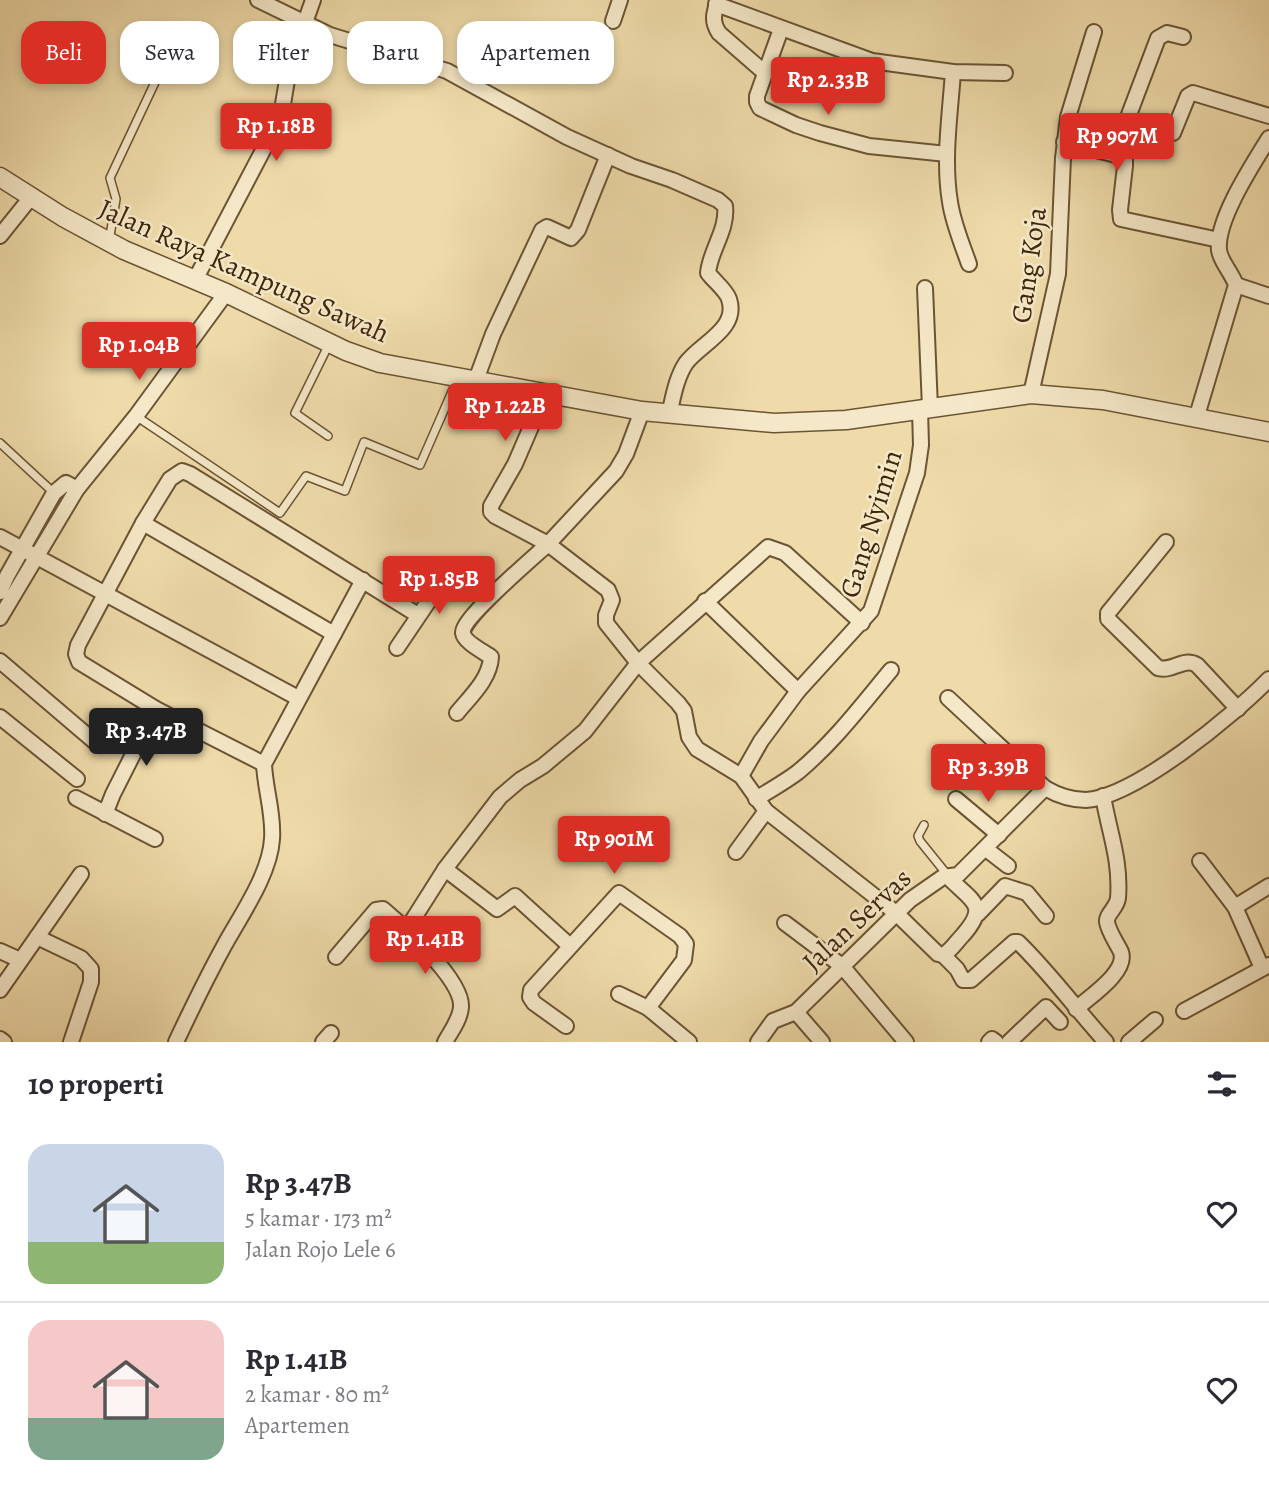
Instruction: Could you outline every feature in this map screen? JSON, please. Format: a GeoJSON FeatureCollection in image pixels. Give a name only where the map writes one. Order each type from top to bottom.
{"type":"FeatureCollection","features":[{"type":"Feature","properties":{"kind":"street"},"geometry":{"type":"LineString","coordinates":[[258,0],[299,21]]}},
{"type":"Feature","properties":{"kind":"street"},"geometry":{"type":"LineString","coordinates":[[306,21],[313,0]]}},
{"type":"Feature","properties":{"kind":"street"},"geometry":{"type":"LineString","coordinates":[[612,21],[620,0]]}},
{"type":"Feature","properties":{"kind":"street"},"geometry":{"type":"LineString","coordinates":[[765,73],[719,33],[713,16],[717,2],[780,29],[872,61],[953,72],[1005,73]]}},
{"type":"Feature","properties":{"kind":"street"},"geometry":{"type":"LineString","coordinates":[[780,29],[757,102],[760,108],[820,133],[869,146],[947,153]]}},
{"type":"Feature","properties":{"kind":"street","name":"Gang Koja"},"geometry":{"type":"LineString","coordinates":[[1031,394],[1058,274],[1064,142],[1068,117],[1094,32]]}},
{"type":"Feature","properties":{"kind":"street"},"geometry":{"type":"LineString","coordinates":[[1116,155],[1126,120],[1158,38],[1167,33],[1183,37]]}},
{"type":"Feature","properties":{"kind":"street"},"geometry":{"type":"LineString","coordinates":[[333,36],[447,72],[567,138],[672,180],[725,206],[723,228],[708,273],[729,297],[730,314],[720,332],[685,365],[676,384],[669,415]]}},
{"type":"Feature","properties":{"kind":"street"},"geometry":{"type":"LineString","coordinates":[[953,72],[947,153],[950,206],[969,264]]}},
{"type":"Feature","properties":{"kind":"street"},"geometry":{"type":"LineString","coordinates":[[195,280],[281,116],[286,84]]}},
{"type":"Feature","properties":{"kind":"street"},"geometry":{"type":"LineString","coordinates":[[1126,120],[1173,133],[1188,96],[1193,93],[1269,116]]}},
{"type":"Feature","properties":{"kind":"street"},"geometry":{"type":"LineString","coordinates":[[1269,138],[1228,211],[1219,240],[1219,254],[1236,285],[1269,296]]}},
{"type":"Feature","properties":{"kind":"street"},"geometry":{"type":"LineString","coordinates":[[1064,142],[1116,155],[1125,160],[1121,219],[1219,240]]}},
{"type":"Feature","properties":{"kind":"street"},"geometry":{"type":"LineString","coordinates":[[467,379],[494,334],[542,230],[547,227],[571,239],[578,230],[608,155]]}},
{"type":"Feature","properties":{"kind":"street","name":"Jalan Raya Kampung Sawah"},"geometry":{"type":"LineString","coordinates":[[0,177],[108,242],[380,363],[669,415],[774,423],[846,420],[1031,394],[1103,401],[1269,432]]}},
{"type":"Feature","properties":{"kind":"street"},"geometry":{"type":"LineString","coordinates":[[0,236],[32,197]]}},
{"type":"Feature","properties":{"kind":"street"},"geometry":{"type":"LineString","coordinates":[[1196,419],[1236,285]]}},
{"type":"Feature","properties":{"kind":"street","name":"Gang Nyimin"},"geometry":{"type":"LineString","coordinates":[[741,776],[761,741],[798,691],[871,611],[920,458],[925,409],[925,288]]}},
{"type":"Feature","properties":{"kind":"street"},"geometry":{"type":"LineString","coordinates":[[0,618],[77,489],[136,416],[226,293]]}},
{"type":"Feature","properties":{"kind":"street"},"geometry":{"type":"LineString","coordinates":[[546,392],[515,464],[491,506],[491,512],[548,544],[611,594],[606,623],[638,663],[684,711],[689,737],[697,749],[741,776],[765,811],[895,913],[938,954],[943,955],[963,979],[971,980],[1014,942],[1018,942],[1051,976],[1106,1042]]}},
{"type":"Feature","properties":{"kind":"street"},"geometry":{"type":"LineString","coordinates":[[457,713],[491,666],[491,657],[465,639],[462,632],[465,624],[548,544],[616,471],[626,454],[642,411]]}},
{"type":"Feature","properties":{"kind":"street"},"geometry":{"type":"LineString","coordinates":[[264,764],[156,709],[79,662],[76,653],[143,523],[170,479],[183,471],[190,474],[418,615]]}},
{"type":"Feature","properties":{"kind":"street"},"geometry":{"type":"LineString","coordinates":[[0,592],[54,493],[66,483],[77,489]]}},
{"type":"Feature","properties":{"kind":"street"},"geometry":{"type":"LineString","coordinates":[[143,523],[334,634]]}},
{"type":"Feature","properties":{"kind":"street"},"geometry":{"type":"LineString","coordinates":[[0,537],[298,698]]}},
{"type":"Feature","properties":{"kind":"street"},"geometry":{"type":"LineString","coordinates":[[1166,542],[1108,613],[1108,619],[1158,667],[1164,669],[1183,662],[1198,666],[1238,709]]}},
{"type":"Feature","properties":{"kind":"street"},"geometry":{"type":"LineString","coordinates":[[407,929],[445,869],[500,797],[552,759],[584,731],[638,663],[768,547],[785,553],[862,623]]}},
{"type":"Feature","properties":{"kind":"street"},"geometry":{"type":"LineString","coordinates":[[397,648],[453,565]]}},
{"type":"Feature","properties":{"kind":"street"},"geometry":{"type":"LineString","coordinates":[[176,1042],[250,899],[268,855],[272,841],[272,822],[264,764],[363,580]]}},
{"type":"Feature","properties":{"kind":"street"},"geometry":{"type":"LineString","coordinates":[[705,601],[798,691]]}},
{"type":"Feature","properties":{"kind":"street"},"geometry":{"type":"LineString","coordinates":[[0,660],[95,742]]}},
{"type":"Feature","properties":{"kind":"street"},"geometry":{"type":"LineString","coordinates":[[757,799],[810,762],[840,732],[891,670]]}},
{"type":"Feature","properties":{"kind":"street"},"geometry":{"type":"LineString","coordinates":[[948,698],[1045,788],[1069,798],[1086,800],[1132,785],[1202,738],[1269,679]]}},
{"type":"Feature","properties":{"kind":"street"},"geometry":{"type":"LineString","coordinates":[[106,814],[113,794],[156,709]]}},
{"type":"Feature","properties":{"kind":"street"},"geometry":{"type":"LineString","coordinates":[[0,717],[77,779]]}},
{"type":"Feature","properties":{"kind":"street","name":"Jalan Servas"},"geometry":{"type":"LineString","coordinates":[[758,1042],[773,1021],[796,1012],[895,913],[932,882],[943,877],[958,876],[1045,788]]}},
{"type":"Feature","properties":{"kind":"street"},"geometry":{"type":"LineString","coordinates":[[1076,1009],[1121,966],[1122,956],[1107,923],[1118,902],[1117,856],[1103,796]]}},
{"type":"Feature","properties":{"kind":"street"},"geometry":{"type":"LineString","coordinates":[[75,798],[155,839]]}},
{"type":"Feature","properties":{"kind":"street"},"geometry":{"type":"LineString","coordinates":[[956,799],[999,835]]}},
{"type":"Feature","properties":{"kind":"street"},"geometry":{"type":"LineString","coordinates":[[736,852],[765,811]]}},
{"type":"Feature","properties":{"kind":"street"},"geometry":{"type":"LineString","coordinates":[[986,849],[1008,866]]}},
{"type":"Feature","properties":{"kind":"street"},"geometry":{"type":"LineString","coordinates":[[1184,1011],[1266,966],[1235,907],[1200,861]]}},
{"type":"Feature","properties":{"kind":"street"},"geometry":{"type":"LineString","coordinates":[[445,869],[497,909],[515,896],[570,946]]}},
{"type":"Feature","properties":{"kind":"street"},"geometry":{"type":"LineString","coordinates":[[0,990],[81,874]]}},
{"type":"Feature","properties":{"kind":"street"},"geometry":{"type":"LineString","coordinates":[[949,877],[976,906],[978,914]]}},
{"type":"Feature","properties":{"kind":"street"},"geometry":{"type":"LineString","coordinates":[[943,955],[1005,886],[1027,892],[1046,916]]}},
{"type":"Feature","properties":{"kind":"street"},"geometry":{"type":"LineString","coordinates":[[1235,907],[1269,886]]}},
{"type":"Feature","properties":{"kind":"street"},"geometry":{"type":"LineString","coordinates":[[566,1026],[534,1003],[530,997],[531,990],[619,893],[680,936],[686,944],[684,960],[648,1008]]}},
{"type":"Feature","properties":{"kind":"street"},"geometry":{"type":"LineString","coordinates":[[336,957],[376,910],[383,909],[407,929],[450,979],[462,1004],[458,1021],[444,1042]]}},
{"type":"Feature","properties":{"kind":"street"},"geometry":{"type":"LineString","coordinates":[[785,923],[842,966],[906,1042]]}},
{"type":"Feature","properties":{"kind":"street"},"geometry":{"type":"LineString","coordinates":[[37,937],[81,958],[91,969],[91,982],[71,1042]]}},
{"type":"Feature","properties":{"kind":"street"},"geometry":{"type":"LineString","coordinates":[[0,951],[20,960]]}},
{"type":"Feature","properties":{"kind":"street"},"geometry":{"type":"LineString","coordinates":[[619,994],[648,1008],[689,1042]]}},
{"type":"Feature","properties":{"kind":"street"},"geometry":{"type":"LineString","coordinates":[[1009,1042],[1046,1007],[1059,1022]]}},
{"type":"Feature","properties":{"kind":"street"},"geometry":{"type":"LineString","coordinates":[[796,1012],[822,1042]]}},
{"type":"Feature","properties":{"kind":"street"},"geometry":{"type":"LineString","coordinates":[[1129,1042],[1155,1020]]}},
{"type":"Feature","properties":{"kind":"street"},"geometry":{"type":"LineString","coordinates":[[989,1042],[992,1039],[996,1042]]}},
{"type":"Feature","properties":{"kind":"lane"},"geometry":{"type":"LineString","coordinates":[[108,242],[116,200],[110,178],[154,84]]}},
{"type":"Feature","properties":{"kind":"lane"},"geometry":{"type":"LineString","coordinates":[[328,436],[295,413],[329,342]]}},
{"type":"Feature","properties":{"kind":"lane"},"geometry":{"type":"LineString","coordinates":[[136,416],[280,513],[306,476],[345,491],[364,442],[420,465],[467,379]]}},
{"type":"Feature","properties":{"kind":"lane"},"geometry":{"type":"LineString","coordinates":[[0,443],[54,493]]}},
{"type":"Feature","properties":{"kind":"lane"},"geometry":{"type":"LineString","coordinates":[[924,825],[918,836],[920,841],[949,877]]}}]}
